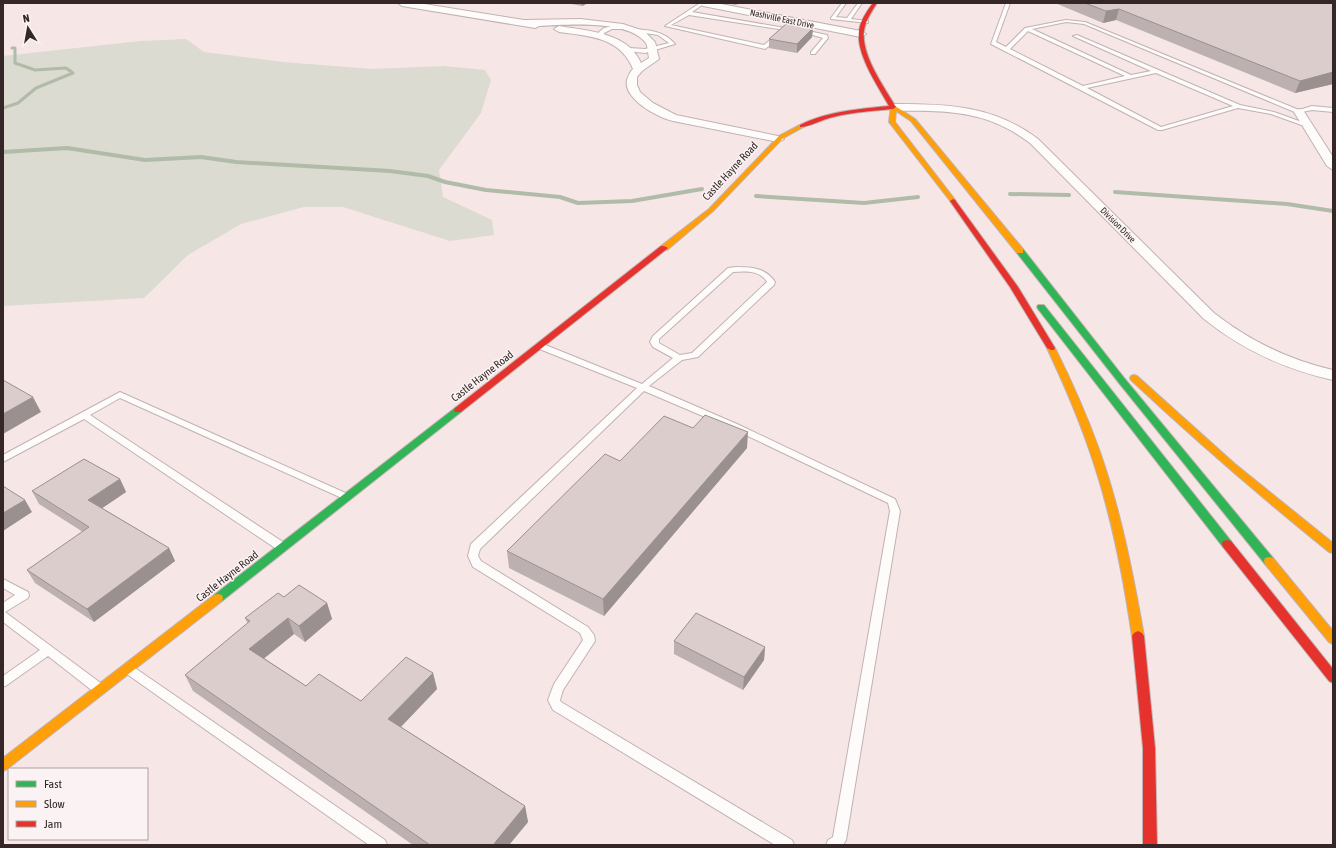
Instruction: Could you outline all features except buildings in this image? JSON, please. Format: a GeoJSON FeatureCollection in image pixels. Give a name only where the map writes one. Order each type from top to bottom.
{"type":"FeatureCollection","features":[{"type":"Feature","properties":{"kind":"main road"},"geometry":{"type":"LineString","coordinates":[[875,3],[869,12],[861,34],[868,59],[893,107],[913,120],[1039,274],[1122,381],[1333,639]]}},
{"type":"Feature","properties":{"kind":"main road"},"geometry":{"type":"LineString","coordinates":[[893,107],[892,122],[977,231],[1026,289]]}},
{"type":"Feature","properties":{"kind":"main road","name":"Castle Hayne Road"},"geometry":{"type":"LineString","coordinates":[[3,765],[540,346],[711,210],[778,139],[813,120],[848,112],[893,107]]}},
{"type":"Feature","properties":{"kind":"main road"},"geometry":{"type":"LineString","coordinates":[[977,231],[1027,305],[1051,346],[1076,396],[1099,456],[1133,595],[1146,700],[1152,811],[1150,845]]}},
{"type":"Feature","properties":{"kind":"main road"},"geometry":{"type":"LineString","coordinates":[[1039,274],[1117,358]]}},
{"type":"Feature","properties":{"kind":"main road"},"geometry":{"type":"LineString","coordinates":[[1036,301],[1333,678]]}},
{"type":"Feature","properties":{"kind":"main road"},"geometry":{"type":"LineString","coordinates":[[1127,370],[1199,439],[1277,506],[1333,549]]}},
{"type":"Feature","properties":{"kind":"street"},"geometry":{"type":"LineString","coordinates":[[402,3],[602,37],[625,46],[636,59],[638,69]]}},
{"type":"Feature","properties":{"kind":"street","name":"Nashville East Drive"},"geometry":{"type":"LineString","coordinates":[[703,3],[811,26],[861,34]]}},
{"type":"Feature","properties":{"kind":"street"},"geometry":{"type":"LineString","coordinates":[[525,23],[589,21],[630,29],[646,36],[653,49],[654,59],[638,69],[633,78],[633,89],[640,99],[657,111],[673,118],[778,139]]}},
{"type":"Feature","properties":{"kind":"street","name":"Division Drive"},"geometry":{"type":"LineString","coordinates":[[893,107],[964,109],[994,116],[1011,123],[1034,141],[1209,316],[1228,332],[1270,355],[1297,365],[1333,375]]}},
{"type":"Feature","properties":{"kind":"street"},"geometry":{"type":"LineString","coordinates":[[1299,112],[1333,166]]}},
{"type":"Feature","properties":{"kind":"lane"},"geometry":{"type":"LineString","coordinates":[[703,3],[667,26],[765,46],[786,29]]}},
{"type":"Feature","properties":{"kind":"lane"},"geometry":{"type":"LineString","coordinates":[[844,3],[833,18],[866,22]]}},
{"type":"Feature","properties":{"kind":"lane"},"geometry":{"type":"LineString","coordinates":[[848,20],[860,3]]}},
{"type":"Feature","properties":{"kind":"lane"},"geometry":{"type":"LineString","coordinates":[[1008,3],[993,43],[1160,129],[1238,106]]}},
{"type":"Feature","properties":{"kind":"lane"},"geometry":{"type":"LineString","coordinates":[[688,12],[786,29],[811,26]]}},
{"type":"Feature","properties":{"kind":"lane"},"geometry":{"type":"LineString","coordinates":[[1007,49],[1028,29],[1066,21],[1085,23],[1299,112],[1333,105]]}},
{"type":"Feature","properties":{"kind":"lane"},"geometry":{"type":"LineString","coordinates":[[602,37],[601,33],[609,28],[630,29],[663,35],[668,38],[672,44],[653,49],[638,51],[629,50]]}},
{"type":"Feature","properties":{"kind":"lane"},"geometry":{"type":"LineString","coordinates":[[794,28],[825,36],[826,38],[813,53]]}},
{"type":"Feature","properties":{"kind":"lane"},"geometry":{"type":"LineString","coordinates":[[1028,29],[1131,77]]}},
{"type":"Feature","properties":{"kind":"lane"},"geometry":{"type":"LineString","coordinates":[[1075,36],[1238,106],[1272,113],[1307,125]]}},
{"type":"Feature","properties":{"kind":"lane"},"geometry":{"type":"LineString","coordinates":[[1082,88],[1156,71]]}},
{"type":"Feature","properties":{"kind":"lane"},"geometry":{"type":"LineString","coordinates":[[1319,108],[1333,110]]}},
{"type":"Feature","properties":{"kind":"lane"},"geometry":{"type":"LineString","coordinates":[[679,358],[656,345],[654,342],[656,338],[731,270],[753,270],[770,278],[770,285],[695,355],[679,358],[643,387],[475,547],[473,556],[477,564],[584,630],[588,635],[588,641],[558,688],[554,700],[557,706],[787,845]]}},
{"type":"Feature","properties":{"kind":"lane"},"geometry":{"type":"LineString","coordinates":[[540,346],[643,387],[734,426],[892,501],[895,511],[841,832],[839,840],[833,845]]}},
{"type":"Feature","properties":{"kind":"lane"},"geometry":{"type":"LineString","coordinates":[[3,459],[120,395],[347,497]]}},
{"type":"Feature","properties":{"kind":"lane"},"geometry":{"type":"LineString","coordinates":[[84,414],[282,547]]}},
{"type":"Feature","properties":{"kind":"lane"},"geometry":{"type":"LineString","coordinates":[[3,583],[24,596],[3,609]]}},
{"type":"Feature","properties":{"kind":"lane"},"geometry":{"type":"LineString","coordinates":[[3,616],[100,690]]}},
{"type":"Feature","properties":{"kind":"lane"},"geometry":{"type":"LineString","coordinates":[[3,682],[48,650]]}},
{"type":"Feature","properties":{"kind":"lane"},"geometry":{"type":"LineString","coordinates":[[127,668],[380,845]]}},
{"type":"Feature","properties":{"kind":"shaded area"},"geometry":{"type":"Polygon","coordinates":[[[186,39],[204,52],[283,62],[372,69],[444,66],[485,70],[491,80],[481,113],[439,170],[443,197],[492,220],[494,235],[450,241],[343,207],[304,207],[241,224],[188,255],[144,298],[3,306],[3,56],[140,41],[186,39]]]}},
{"type":"Feature","properties":{"kind":"waterway"},"geometry":{"type":"LineString","coordinates":[[3,108],[18,103],[36,88],[73,73],[66,68],[35,70],[15,63],[15,48],[12,48]]}},
{"type":"Feature","properties":{"kind":"waterway"},"geometry":{"type":"LineString","coordinates":[[3,152],[67,148],[145,160],[201,157],[236,162],[390,171],[428,176],[445,182],[486,190],[560,197],[578,203],[632,201],[702,189]]}},
{"type":"Feature","properties":{"kind":"waterway"},"geometry":{"type":"LineString","coordinates":[[1115,192],[1287,204],[1333,211]]}},
{"type":"Feature","properties":{"kind":"waterway"},"geometry":{"type":"LineString","coordinates":[[1010,194],[1069,195]]}},
{"type":"Feature","properties":{"kind":"waterway"},"geometry":{"type":"LineString","coordinates":[[756,196],[864,203],[918,197]]}},
{"type":"Feature","properties":{"kind":"traffic: fast"},"geometry":{"type":"LineString","coordinates":[[1020,251],[1122,381],[1269,561]]}},
{"type":"Feature","properties":{"kind":"traffic: fast"},"geometry":{"type":"LineString","coordinates":[[1041,307],[1227,544]]}},
{"type":"Feature","properties":{"kind":"traffic: fast"},"geometry":{"type":"LineString","coordinates":[[218,598],[458,410]]}},
{"type":"Feature","properties":{"kind":"traffic: slow"},"geometry":{"type":"LineString","coordinates":[[953,201],[892,122],[893,107],[913,120],[1020,251]]}},
{"type":"Feature","properties":{"kind":"traffic: slow"},"geometry":{"type":"LineString","coordinates":[[664,248],[711,210],[781,137],[802,126]]}},
{"type":"Feature","properties":{"kind":"traffic: slow"},"geometry":{"type":"LineString","coordinates":[[1051,348],[1068,382],[1082,417],[1106,488],[1125,561],[1138,636]]}},
{"type":"Feature","properties":{"kind":"traffic: slow"},"geometry":{"type":"LineString","coordinates":[[1134,378],[1231,466],[1333,549]]}},
{"type":"Feature","properties":{"kind":"traffic: slow"},"geometry":{"type":"LineString","coordinates":[[1269,561],[1333,639]]}},
{"type":"Feature","properties":{"kind":"traffic: slow"},"geometry":{"type":"LineString","coordinates":[[3,765],[218,598]]}},
{"type":"Feature","properties":{"kind":"traffic: jam"},"geometry":{"type":"LineString","coordinates":[[802,126],[834,114],[893,107],[867,60],[861,40],[863,24],[875,3]]}},
{"type":"Feature","properties":{"kind":"traffic: jam"},"geometry":{"type":"LineString","coordinates":[[953,201],[1014,287],[1051,348]]}},
{"type":"Feature","properties":{"kind":"traffic: jam"},"geometry":{"type":"LineString","coordinates":[[458,410],[664,248]]}},
{"type":"Feature","properties":{"kind":"traffic: jam"},"geometry":{"type":"LineString","coordinates":[[1227,544],[1333,678]]}},
{"type":"Feature","properties":{"kind":"traffic: jam"},"geometry":{"type":"LineString","coordinates":[[1138,636],[1149,748],[1150,845]]}}]}
